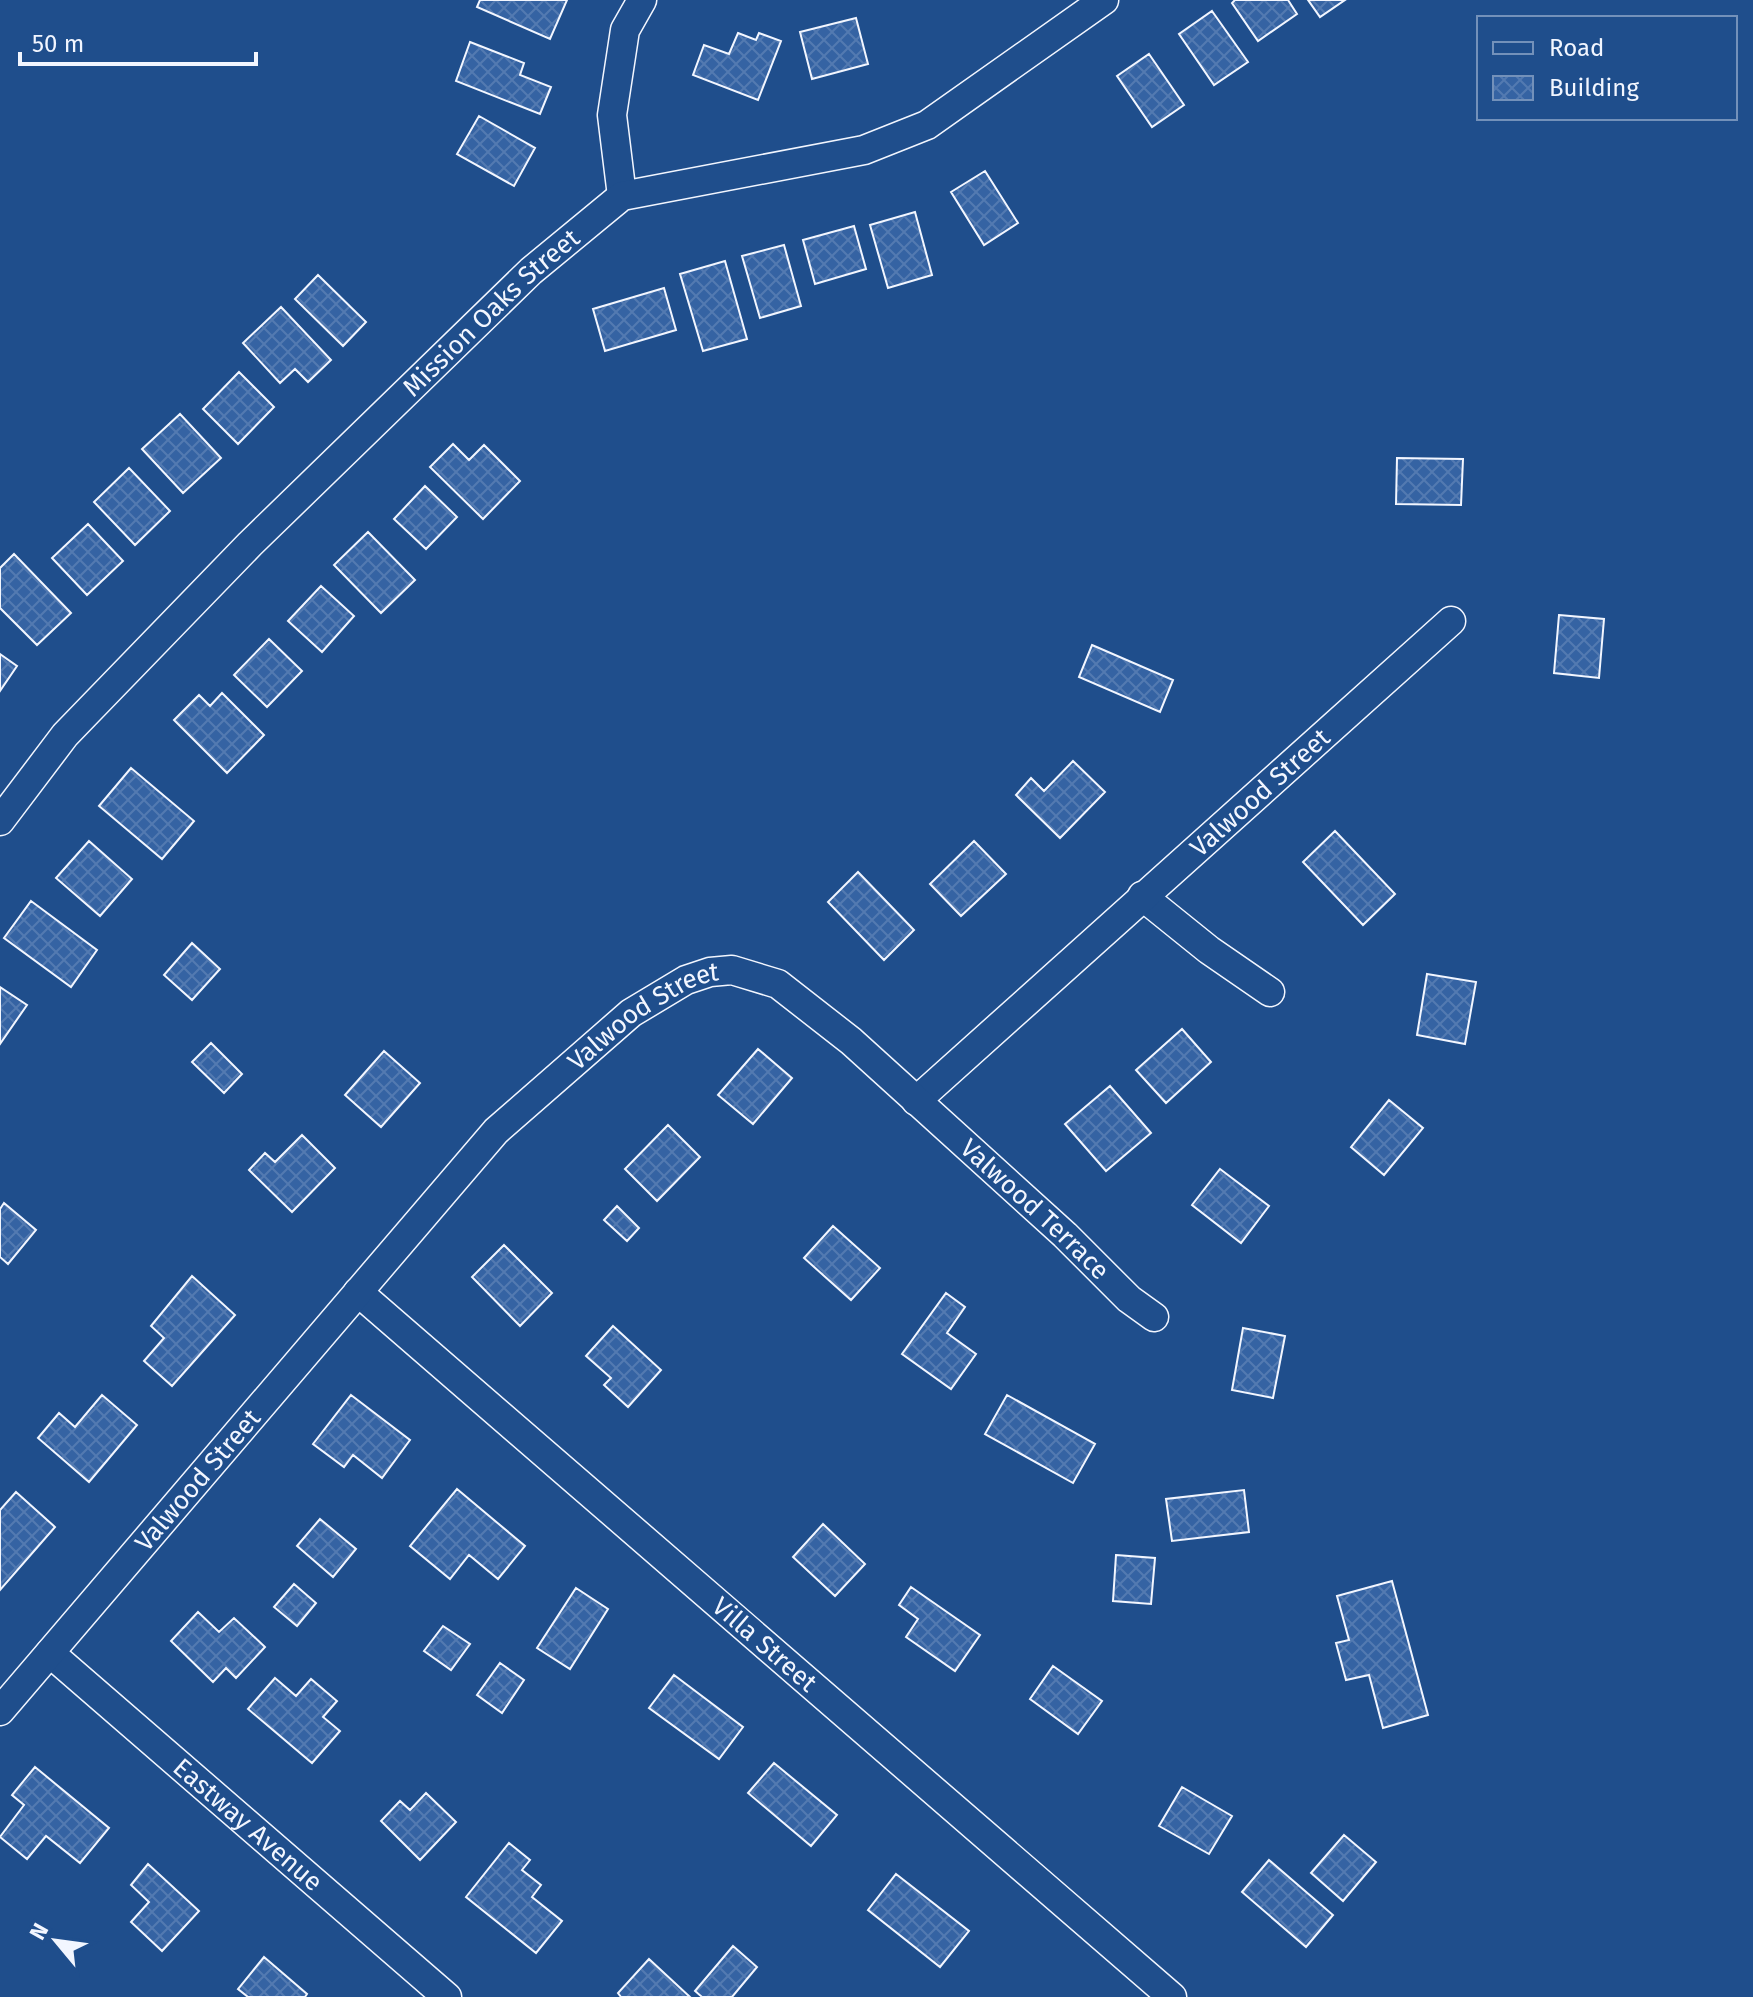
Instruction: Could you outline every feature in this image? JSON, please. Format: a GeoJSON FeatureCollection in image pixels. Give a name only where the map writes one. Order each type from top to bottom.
{"type":"FeatureCollection","features":[{"type":"Feature","properties":{"kind":"street"},"geometry":{"type":"LineString","coordinates":[[622,196],[612,115],[625,30],[642,0]]}},
{"type":"Feature","properties":{"kind":"street","name":"Mission Oaks Street"},"geometry":{"type":"LineString","coordinates":[[0,821],[65,735],[250,544],[531,271],[622,196],[864,150],[927,125],[1104,0]]}},
{"type":"Feature","properties":{"kind":"street","name":"Valwood Street"},"geometry":{"type":"LineString","coordinates":[[0,1711],[496,1131],[631,1013],[686,980],[710,972],[732,970],[778,984],[851,1041],[916,1101],[1451,621]]}},
{"type":"Feature","properties":{"kind":"street"},"geometry":{"type":"LineString","coordinates":[[1142,896],[1209,950],[1270,992]]}},
{"type":"Feature","properties":{"kind":"street","name":"Valwood Terrace"},"geometry":{"type":"LineString","coordinates":[[916,1101],[1065,1235],[1129,1299],[1154,1317]]}},
{"type":"Feature","properties":{"kind":"street","name":"Villa Street"},"geometry":{"type":"LineString","coordinates":[[358,1292],[1172,1997]]}},
{"type":"Feature","properties":{"kind":"street","name":"Eastway Avenue"},"geometry":{"type":"LineString","coordinates":[[50,1653],[447,1997]]}},
{"type":"Feature","properties":{"kind":"building"},"geometry":{"type":"Polygon","coordinates":[[[480,0],[567,0],[550,39],[477,7],[480,0]]]}},
{"type":"Feature","properties":{"kind":"building"},"geometry":{"type":"Polygon","coordinates":[[[1235,0],[1288,0],[1297,14],[1258,41],[1232,3],[1235,0]]]}},
{"type":"Feature","properties":{"kind":"building"},"geometry":{"type":"Polygon","coordinates":[[[1308,0],[1345,0],[1320,17],[1308,0]]]}},
{"type":"Feature","properties":{"kind":"building"},"geometry":{"type":"Polygon","coordinates":[[[1212,11],[1248,62],[1214,85],[1179,34],[1212,11]]]}},
{"type":"Feature","properties":{"kind":"building"},"geometry":{"type":"Polygon","coordinates":[[[856,18],[868,64],[812,79],[800,32],[856,18]]]}},
{"type":"Feature","properties":{"kind":"building"},"geometry":{"type":"Polygon","coordinates":[[[738,33],[756,40],[759,33],[781,41],[758,100],[693,75],[704,45],[729,54],[738,33]]]}},
{"type":"Feature","properties":{"kind":"building"},"geometry":{"type":"Polygon","coordinates":[[[470,42],[524,63],[520,75],[551,87],[540,114],[456,81],[470,42]]]}},
{"type":"Feature","properties":{"kind":"building"},"geometry":{"type":"Polygon","coordinates":[[[1149,54],[1184,105],[1152,127],[1117,76],[1149,54]]]}},
{"type":"Feature","properties":{"kind":"building"},"geometry":{"type":"Polygon","coordinates":[[[479,116],[535,148],[514,186],[457,154],[479,116]]]}},
{"type":"Feature","properties":{"kind":"building"},"geometry":{"type":"Polygon","coordinates":[[[985,171],[1018,223],[984,245],[951,192],[985,171]]]}},
{"type":"Feature","properties":{"kind":"building"},"geometry":{"type":"Polygon","coordinates":[[[915,212],[932,275],[888,288],[870,225],[915,212]]]}},
{"type":"Feature","properties":{"kind":"building"},"geometry":{"type":"Polygon","coordinates":[[[854,226],[866,269],[815,284],[803,240],[854,226]]]}},
{"type":"Feature","properties":{"kind":"building"},"geometry":{"type":"Polygon","coordinates":[[[784,245],[801,306],[760,318],[742,256],[784,245]]]}},
{"type":"Feature","properties":{"kind":"building"},"geometry":{"type":"Polygon","coordinates":[[[725,261],[747,339],[703,351],[680,274],[725,261]]]}},
{"type":"Feature","properties":{"kind":"building"},"geometry":{"type":"Polygon","coordinates":[[[318,275],[366,322],[343,346],[295,299],[318,275]]]}},
{"type":"Feature","properties":{"kind":"building"},"geometry":{"type":"Polygon","coordinates":[[[664,288],[676,330],[605,351],[593,309],[664,288]]]}},
{"type":"Feature","properties":{"kind":"building"},"geometry":{"type":"Polygon","coordinates":[[[281,307],[331,360],[308,382],[295,369],[280,383],[243,343],[281,307]]]}},
{"type":"Feature","properties":{"kind":"building"},"geometry":{"type":"Polygon","coordinates":[[[239,372],[274,407],[238,444],[203,409],[239,372]]]}},
{"type":"Feature","properties":{"kind":"building"},"geometry":{"type":"Polygon","coordinates":[[[180,414],[221,458],[183,493],[142,449],[180,414]]]}},
{"type":"Feature","properties":{"kind":"building"},"geometry":{"type":"Polygon","coordinates":[[[453,444],[469,460],[484,445],[520,481],[483,519],[430,467],[453,444]]]}},
{"type":"Feature","properties":{"kind":"building"},"geometry":{"type":"Polygon","coordinates":[[[1397,458],[1463,459],[1461,505],[1396,504],[1397,458]]]}},
{"type":"Feature","properties":{"kind":"building"},"geometry":{"type":"Polygon","coordinates":[[[129,468],[170,511],[135,545],[94,502],[129,468]]]}},
{"type":"Feature","properties":{"kind":"building"},"geometry":{"type":"Polygon","coordinates":[[[425,486],[457,517],[426,549],[394,519],[425,486]]]}},
{"type":"Feature","properties":{"kind":"building"},"geometry":{"type":"Polygon","coordinates":[[[88,524],[123,561],[87,595],[52,558],[88,524]]]}},
{"type":"Feature","properties":{"kind":"building"},"geometry":{"type":"Polygon","coordinates":[[[368,532],[415,580],[381,613],[334,565],[368,532]]]}},
{"type":"Feature","properties":{"kind":"building"},"geometry":{"type":"Polygon","coordinates":[[[14,554],[71,613],[37,645],[0,608],[0,568],[14,554]]]}},
{"type":"Feature","properties":{"kind":"building"},"geometry":{"type":"Polygon","coordinates":[[[321,586],[354,616],[322,652],[288,621],[321,586]]]}},
{"type":"Feature","properties":{"kind":"building"},"geometry":{"type":"Polygon","coordinates":[[[1559,615],[1604,619],[1599,678],[1554,673],[1559,615]]]}},
{"type":"Feature","properties":{"kind":"building"},"geometry":{"type":"Polygon","coordinates":[[[269,639],[302,671],[267,707],[234,675],[269,639]]]}},
{"type":"Feature","properties":{"kind":"building"},"geometry":{"type":"Polygon","coordinates":[[[1092,645],[1173,680],[1160,712],[1079,677],[1092,645]]]}},
{"type":"Feature","properties":{"kind":"building"},"geometry":{"type":"Polygon","coordinates":[[[0,654],[17,666],[0,691],[0,654]]]}},
{"type":"Feature","properties":{"kind":"building"},"geometry":{"type":"Polygon","coordinates":[[[222,693],[264,735],[227,773],[174,720],[199,695],[210,706],[222,693]]]}},
{"type":"Feature","properties":{"kind":"building"},"geometry":{"type":"Polygon","coordinates":[[[1073,761],[1105,792],[1060,838],[1016,795],[1031,778],[1044,791],[1073,761]]]}},
{"type":"Feature","properties":{"kind":"building"},"geometry":{"type":"Polygon","coordinates":[[[131,768],[194,821],[162,859],[99,806],[131,768]]]}},
{"type":"Feature","properties":{"kind":"building"},"geometry":{"type":"Polygon","coordinates":[[[1335,831],[1395,894],[1363,925],[1303,862],[1335,831]]]}},
{"type":"Feature","properties":{"kind":"building"},"geometry":{"type":"Polygon","coordinates":[[[89,841],[132,879],[100,916],[56,878],[89,841]]]}},
{"type":"Feature","properties":{"kind":"building"},"geometry":{"type":"Polygon","coordinates":[[[974,841],[1006,874],[961,916],[930,884],[974,841]]]}},
{"type":"Feature","properties":{"kind":"building"},"geometry":{"type":"Polygon","coordinates":[[[858,872],[914,930],[884,960],[828,902],[858,872]]]}},
{"type":"Feature","properties":{"kind":"building"},"geometry":{"type":"Polygon","coordinates":[[[31,901],[97,950],[71,987],[4,938],[31,901]]]}},
{"type":"Feature","properties":{"kind":"building"},"geometry":{"type":"Polygon","coordinates":[[[192,943],[220,969],[192,1000],[164,975],[192,943]]]}},
{"type":"Feature","properties":{"kind":"building"},"geometry":{"type":"Polygon","coordinates":[[[1427,974],[1476,982],[1465,1044],[1417,1035],[1427,974]]]}},
{"type":"Feature","properties":{"kind":"building"},"geometry":{"type":"Polygon","coordinates":[[[0,987],[27,1005],[0,1044],[0,987]]]}},
{"type":"Feature","properties":{"kind":"building"},"geometry":{"type":"Polygon","coordinates":[[[1182,1029],[1211,1062],[1166,1103],[1136,1070],[1182,1029]]]}},
{"type":"Feature","properties":{"kind":"building"},"geometry":{"type":"Polygon","coordinates":[[[211,1043],[242,1074],[224,1093],[192,1062],[211,1043]]]}},
{"type":"Feature","properties":{"kind":"building"},"geometry":{"type":"Polygon","coordinates":[[[758,1049],[792,1078],[753,1124],[718,1095],[758,1049]]]}},
{"type":"Feature","properties":{"kind":"building"},"geometry":{"type":"Polygon","coordinates":[[[384,1051],[420,1083],[381,1127],[345,1095],[384,1051]]]}},
{"type":"Feature","properties":{"kind":"building"},"geometry":{"type":"Polygon","coordinates":[[[1110,1086],[1151,1133],[1106,1171],[1065,1124],[1110,1086]]]}},
{"type":"Feature","properties":{"kind":"building"},"geometry":{"type":"Polygon","coordinates":[[[1389,1100],[1423,1128],[1384,1175],[1351,1147],[1389,1100]]]}},
{"type":"Feature","properties":{"kind":"building"},"geometry":{"type":"Polygon","coordinates":[[[668,1125],[700,1157],[657,1201],[625,1169],[668,1125]]]}},
{"type":"Feature","properties":{"kind":"building"},"geometry":{"type":"Polygon","coordinates":[[[302,1135],[335,1168],[292,1212],[249,1170],[265,1153],[275,1162],[302,1135]]]}},
{"type":"Feature","properties":{"kind":"building"},"geometry":{"type":"Polygon","coordinates":[[[1220,1169],[1269,1206],[1241,1243],[1192,1205],[1220,1169]]]}},
{"type":"Feature","properties":{"kind":"building"},"geometry":{"type":"Polygon","coordinates":[[[4,1203],[36,1230],[8,1264],[0,1257],[0,1209],[4,1203]]]}},
{"type":"Feature","properties":{"kind":"building"},"geometry":{"type":"Polygon","coordinates":[[[617,1206],[639,1228],[627,1241],[604,1220],[617,1206]]]}},
{"type":"Feature","properties":{"kind":"building"},"geometry":{"type":"Polygon","coordinates":[[[833,1226],[880,1268],[851,1300],[804,1258],[833,1226]]]}},
{"type":"Feature","properties":{"kind":"building"},"geometry":{"type":"Polygon","coordinates":[[[504,1245],[552,1293],[520,1326],[472,1277],[504,1245]]]}},
{"type":"Feature","properties":{"kind":"building"},"geometry":{"type":"Polygon","coordinates":[[[192,1276],[235,1315],[172,1386],[144,1361],[164,1338],[151,1326],[192,1276]]]}},
{"type":"Feature","properties":{"kind":"building"},"geometry":{"type":"Polygon","coordinates":[[[946,1293],[965,1307],[947,1333],[976,1354],[951,1389],[902,1354],[946,1293]]]}},
{"type":"Feature","properties":{"kind":"building"},"geometry":{"type":"Polygon","coordinates":[[[613,1326],[661,1370],[628,1407],[604,1385],[611,1378],[586,1356],[613,1326]]]}},
{"type":"Feature","properties":{"kind":"building"},"geometry":{"type":"Polygon","coordinates":[[[1243,1328],[1285,1336],[1273,1398],[1232,1390],[1243,1328]]]}},
{"type":"Feature","properties":{"kind":"building"},"geometry":{"type":"Polygon","coordinates":[[[102,1395],[137,1425],[89,1482],[38,1438],[59,1413],[75,1427],[102,1395]]]}},
{"type":"Feature","properties":{"kind":"building"},"geometry":{"type":"Polygon","coordinates":[[[351,1395],[410,1440],[382,1478],[353,1455],[344,1467],[313,1444],[351,1395]]]}},
{"type":"Feature","properties":{"kind":"building"},"geometry":{"type":"Polygon","coordinates":[[[1007,1395],[1095,1444],[1073,1483],[985,1434],[1007,1395]]]}},
{"type":"Feature","properties":{"kind":"building"},"geometry":{"type":"Polygon","coordinates":[[[457,1489],[525,1546],[498,1579],[469,1555],[450,1579],[410,1546],[457,1489]]]}},
{"type":"Feature","properties":{"kind":"building"},"geometry":{"type":"Polygon","coordinates":[[[1244,1490],[1249,1532],[1172,1541],[1166,1499],[1244,1490]]]}},
{"type":"Feature","properties":{"kind":"building"},"geometry":{"type":"Polygon","coordinates":[[[16,1492],[55,1527],[0,1590],[0,1510],[16,1492]]]}},
{"type":"Feature","properties":{"kind":"building"},"geometry":{"type":"Polygon","coordinates":[[[320,1519],[356,1549],[333,1577],[297,1546],[320,1519]]]}},
{"type":"Feature","properties":{"kind":"building"},"geometry":{"type":"Polygon","coordinates":[[[823,1524],[865,1564],[835,1596],[793,1557],[823,1524]]]}},
{"type":"Feature","properties":{"kind":"building"},"geometry":{"type":"Polygon","coordinates":[[[1116,1555],[1155,1558],[1151,1604],[1113,1601],[1116,1555]]]}},
{"type":"Feature","properties":{"kind":"building"},"geometry":{"type":"Polygon","coordinates":[[[1392,1581],[1428,1715],[1383,1728],[1369,1675],[1346,1680],[1336,1643],[1349,1640],[1337,1596],[1392,1581]]]}},
{"type":"Feature","properties":{"kind":"building"},"geometry":{"type":"Polygon","coordinates":[[[294,1584],[316,1603],[297,1626],[274,1607],[294,1584]]]}},
{"type":"Feature","properties":{"kind":"building"},"geometry":{"type":"Polygon","coordinates":[[[911,1587],[980,1635],[955,1671],[906,1637],[918,1619],[899,1605],[911,1587]]]}},
{"type":"Feature","properties":{"kind":"building"},"geometry":{"type":"Polygon","coordinates":[[[576,1588],[608,1609],[570,1669],[537,1648],[576,1588]]]}},
{"type":"Feature","properties":{"kind":"building"},"geometry":{"type":"Polygon","coordinates":[[[198,1612],[219,1632],[234,1618],[265,1647],[236,1678],[226,1668],[213,1682],[171,1641],[198,1612]]]}},
{"type":"Feature","properties":{"kind":"building"},"geometry":{"type":"Polygon","coordinates":[[[443,1626],[470,1644],[451,1670],[424,1651],[443,1626]]]}},
{"type":"Feature","properties":{"kind":"building"},"geometry":{"type":"Polygon","coordinates":[[[500,1663],[524,1680],[502,1713],[477,1695],[500,1663]]]}},
{"type":"Feature","properties":{"kind":"building"},"geometry":{"type":"Polygon","coordinates":[[[1053,1666],[1102,1701],[1078,1734],[1030,1699],[1053,1666]]]}},
{"type":"Feature","properties":{"kind":"building"},"geometry":{"type":"Polygon","coordinates":[[[674,1675],[743,1727],[719,1759],[649,1708],[674,1675]]]}},
{"type":"Feature","properties":{"kind":"building"},"geometry":{"type":"Polygon","coordinates":[[[275,1678],[296,1696],[311,1679],[337,1701],[323,1717],[340,1731],[312,1763],[248,1709],[275,1678]]]}},
{"type":"Feature","properties":{"kind":"building"},"geometry":{"type":"Polygon","coordinates":[[[774,1763],[837,1815],[811,1846],[748,1793],[774,1763]]]}},
{"type":"Feature","properties":{"kind":"building"},"geometry":{"type":"Polygon","coordinates":[[[35,1767],[109,1828],[80,1863],[46,1836],[27,1859],[0,1837],[24,1805],[12,1795],[35,1767]]]}},
{"type":"Feature","properties":{"kind":"building"},"geometry":{"type":"Polygon","coordinates":[[[1182,1787],[1232,1816],[1209,1854],[1159,1826],[1182,1787]]]}},
{"type":"Feature","properties":{"kind":"building"},"geometry":{"type":"Polygon","coordinates":[[[426,1793],[456,1822],[420,1860],[381,1821],[400,1801],[410,1810],[426,1793]]]}},
{"type":"Feature","properties":{"kind":"building"},"geometry":{"type":"Polygon","coordinates":[[[1344,1835],[1376,1862],[1343,1901],[1311,1873],[1344,1835]]]}},
{"type":"Feature","properties":{"kind":"building"},"geometry":{"type":"Polygon","coordinates":[[[509,1843],[530,1860],[522,1870],[541,1885],[532,1897],[562,1921],[536,1953],[466,1897],[509,1843]]]}},
{"type":"Feature","properties":{"kind":"building"},"geometry":{"type":"Polygon","coordinates":[[[1269,1860],[1333,1915],[1306,1947],[1242,1892],[1269,1860]]]}},
{"type":"Feature","properties":{"kind":"building"},"geometry":{"type":"Polygon","coordinates":[[[148,1864],[199,1911],[162,1951],[131,1922],[149,1902],[131,1885],[148,1864]]]}},
{"type":"Feature","properties":{"kind":"building"},"geometry":{"type":"Polygon","coordinates":[[[896,1874],[969,1931],[940,1967],[868,1910],[896,1874]]]}},
{"type":"Feature","properties":{"kind":"building"},"geometry":{"type":"Polygon","coordinates":[[[733,1946],[757,1967],[732,1997],[702,1997],[695,1991],[733,1946]]]}},
{"type":"Feature","properties":{"kind":"building"},"geometry":{"type":"Polygon","coordinates":[[[264,1957],[307,1994],[305,1997],[248,1997],[238,1989],[264,1957]]]}},
{"type":"Feature","properties":{"kind":"building"},"geometry":{"type":"Polygon","coordinates":[[[649,1959],[690,1997],[621,1997],[618,1993],[649,1959]]]}}]}
